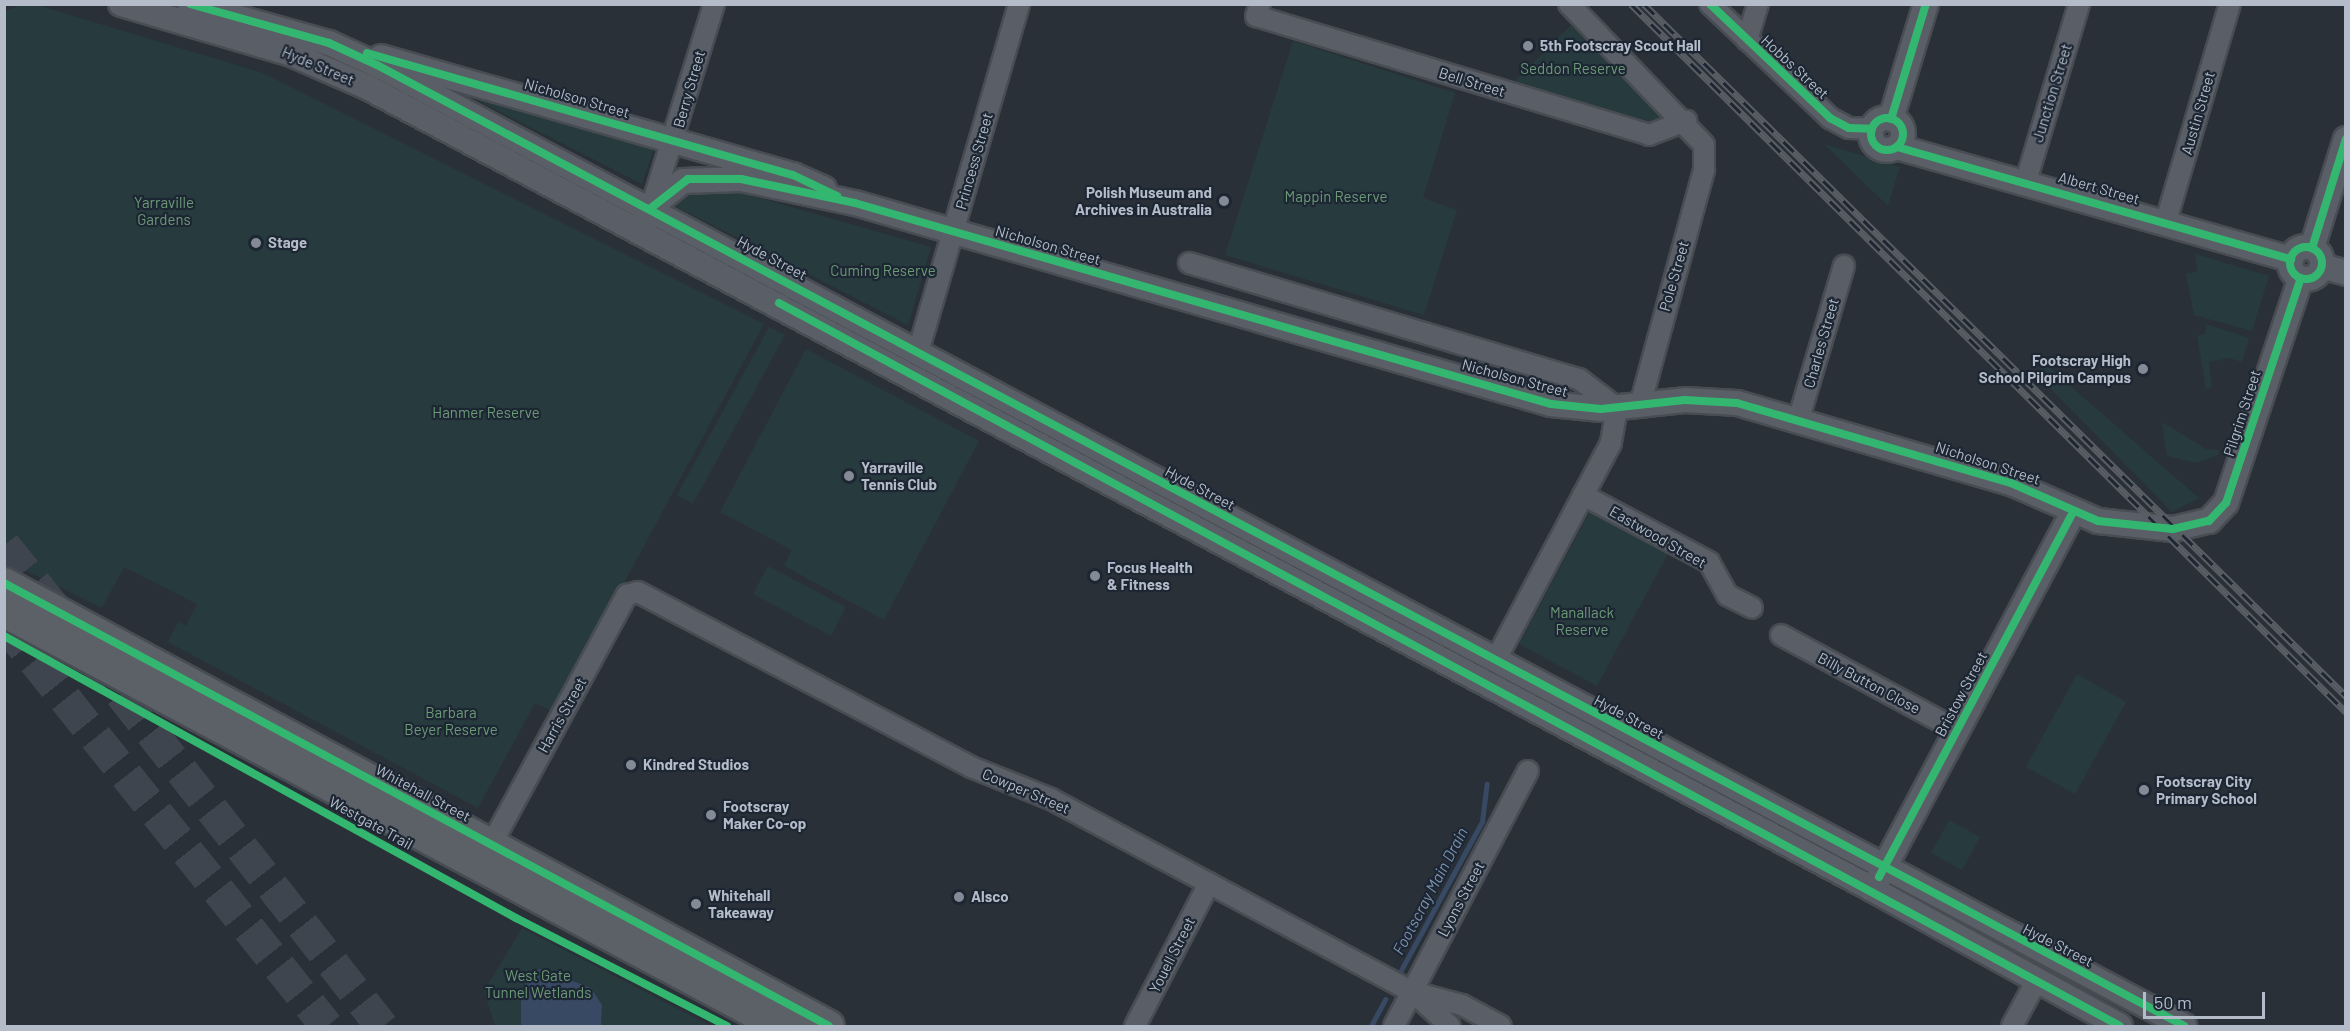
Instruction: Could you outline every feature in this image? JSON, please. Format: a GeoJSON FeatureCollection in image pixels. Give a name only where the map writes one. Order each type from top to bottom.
{"type":"FeatureCollection","features":[{"type":"Feature","properties":{"kind":"main road","name":"Whitehall Street"},"geometry":{"type":"LineString","coordinates":[[4,583],[486,855],[779,1017],[829,1026]]}},
{"type":"Feature","properties":{"kind":"main road","name":"Whitehall Street"},"geometry":{"type":"LineString","coordinates":[[4,612],[486,855]]}},
{"type":"Feature","properties":{"kind":"street","name":"Hyde Street"},"geometry":{"type":"LineString","coordinates":[[121,4],[317,63],[913,375],[1557,722],[1878,879],[2049,957],[2184,1026]]}},
{"type":"Feature","properties":{"kind":"street","name":"Hyde Street"},"geometry":{"type":"LineString","coordinates":[[190,4],[329,44],[651,208],[1569,700],[1878,879],[2037,980],[2120,1026]]}},
{"type":"Feature","properties":{"kind":"street","name":"Berry Street"},"geometry":{"type":"LineString","coordinates":[[651,208],[672,147],[714,4]]}},
{"type":"Feature","properties":{"kind":"street","name":"Princess Street"},"geometry":{"type":"LineString","coordinates":[[918,351],[1019,4]]}},
{"type":"Feature","properties":{"kind":"street"},"geometry":{"type":"LineString","coordinates":[[1569,4],[1686,121]]}},
{"type":"Feature","properties":{"kind":"street","name":"Hobbs Street"},"geometry":{"type":"LineString","coordinates":[[1710,4],[1830,118],[1849,128],[1891,133]]}},
{"type":"Feature","properties":{"kind":"street"},"geometry":{"type":"LineString","coordinates":[[1747,40],[1758,4]]}},
{"type":"Feature","properties":{"kind":"street"},"geometry":{"type":"LineString","coordinates":[[1891,133],[1926,4]]}},
{"type":"Feature","properties":{"kind":"street","name":"Junction Street"},"geometry":{"type":"LineString","coordinates":[[2026,181],[2079,4]]}},
{"type":"Feature","properties":{"kind":"street","name":"Austin Street"},"geometry":{"type":"LineString","coordinates":[[2166,221],[2230,4]]}},
{"type":"Feature","properties":{"kind":"street","name":"Bell Street"},"geometry":{"type":"LineString","coordinates":[[1258,10],[1649,135],[1686,121]]}},
{"type":"Feature","properties":{"kind":"street","name":"Nicholson Street"},"geometry":{"type":"LineString","coordinates":[[329,44],[672,147],[793,175],[848,201]]}},
{"type":"Feature","properties":{"kind":"street","name":"Pole Street"},"geometry":{"type":"LineString","coordinates":[[1628,407],[1704,170],[1704,145],[1686,121]]}},
{"type":"Feature","properties":{"kind":"street","name":"Albert Street"},"geometry":{"type":"LineString","coordinates":[[1891,133],[1936,154],[2346,273]]}},
{"type":"Feature","properties":{"kind":"street","name":"Pilgrim Street"},"geometry":{"type":"LineString","coordinates":[[2178,529],[2209,521],[2226,503],[2346,139]]}},
{"type":"Feature","properties":{"kind":"street"},"geometry":{"type":"LineString","coordinates":[[672,147],[768,186]]}},
{"type":"Feature","properties":{"kind":"street","name":"Nicholson Street"},"geometry":{"type":"LineString","coordinates":[[639,230],[651,208],[671,188],[695,177],[768,186],[848,201],[1536,400],[1628,407],[1713,400],[1798,420],[2021,486],[2073,512],[2109,524],[2178,529]]}},
{"type":"Feature","properties":{"kind":"street"},"geometry":{"type":"LineString","coordinates":[[1190,263],[1580,379],[1628,407],[1584,495],[1495,661]]}},
{"type":"Feature","properties":{"kind":"street","name":"Charles Street"},"geometry":{"type":"LineString","coordinates":[[1798,420],[1844,266]]}},
{"type":"Feature","properties":{"kind":"street"},"geometry":{"type":"LineString","coordinates":[[913,375],[918,351]]}},
{"type":"Feature","properties":{"kind":"street","name":"Eastwood Street"},"geometry":{"type":"LineString","coordinates":[[1584,495],[1709,562],[1727,595],[1752,608]]}},
{"type":"Feature","properties":{"kind":"street","name":"Bristow Street"},"geometry":{"type":"LineString","coordinates":[[1878,879],[2073,512]]}},
{"type":"Feature","properties":{"kind":"street","name":"Harris Street"},"geometry":{"type":"LineString","coordinates":[[486,855],[627,595],[638,592]]}},
{"type":"Feature","properties":{"kind":"street","name":"Cowper Street"},"geometry":{"type":"LineString","coordinates":[[638,592],[971,767],[1051,800],[1413,992],[1462,1005],[1502,1026]]}},
{"type":"Feature","properties":{"kind":"street","name":"Billy Button Close"},"geometry":{"type":"LineString","coordinates":[[1781,635],[1957,730]]}},
{"type":"Feature","properties":{"kind":"street"},"geometry":{"type":"LineString","coordinates":[[1557,722],[1569,700]]}},
{"type":"Feature","properties":{"kind":"street","name":"Lyons Street"},"geometry":{"type":"LineString","coordinates":[[1394,1026],[1528,771]]}},
{"type":"Feature","properties":{"kind":"street","name":"Youell Street"},"geometry":{"type":"LineString","coordinates":[[1135,1026],[1209,884]]}},
{"type":"Feature","properties":{"kind":"street"},"geometry":{"type":"LineString","coordinates":[[2013,1026],[2049,957]]}},
{"type":"Feature","properties":{"kind":"street","name":"Cowper Street"},"geometry":{"type":"LineString","coordinates":[[1413,992],[1450,1026]]}},
{"type":"Feature","properties":{"kind":"green space"},"geometry":{"type":"Polygon","coordinates":[[[20,5],[37,5],[263,73],[764,324],[554,712],[535,703],[478,808],[168,642],[178,622],[186,626],[197,604],[124,567],[102,608],[5,560],[4,12],[20,5]]]}},
{"type":"Feature","properties":{"kind":"green space","name":"Seddon Reserve"},"geometry":{"type":"Polygon","coordinates":[[[1571,25],[1663,114],[1657,124],[1514,82],[1571,25]]]}},
{"type":"Feature","properties":{"kind":"green space","name":"Mappin Reserve"},"geometry":{"type":"Polygon","coordinates":[[[1293,41],[1455,93],[1423,198],[1457,210],[1424,315],[1225,255],[1293,41]]]}},
{"type":"Feature","properties":{"kind":"green space"},"geometry":{"type":"Polygon","coordinates":[[[441,82],[655,145],[642,184],[441,82]]]}},
{"type":"Feature","properties":{"kind":"green space"},"geometry":{"type":"Polygon","coordinates":[[[1824,144],[1900,167],[1888,206],[1824,144]]]}},
{"type":"Feature","properties":{"kind":"green space","name":"Cuming Reserve"},"geometry":{"type":"Polygon","coordinates":[[[707,183],[931,247],[908,325],[673,205],[707,183]]]}},
{"type":"Feature","properties":{"kind":"green space"},"geometry":{"type":"Polygon","coordinates":[[[2195,254],[2269,276],[2252,331],[2194,315],[2186,273],[2198,272],[2195,254]]]}},
{"type":"Feature","properties":{"kind":"green space"},"geometry":{"type":"Polygon","coordinates":[[[2206,324],[2249,338],[2242,362],[2229,358],[2209,362],[2212,387],[2206,389],[2197,336],[2205,334],[2206,324]]]}},
{"type":"Feature","properties":{"kind":"green space"},"geometry":{"type":"Polygon","coordinates":[[[769,327],[785,335],[693,504],[677,495],[769,327]]]}},
{"type":"Feature","properties":{"kind":"green space","name":"Yarraville Tennis Club"},"geometry":{"type":"Polygon","coordinates":[[[806,349],[979,441],[884,620],[784,566],[792,550],[720,512],[806,349]]]}},
{"type":"Feature","properties":{"kind":"green space"},"geometry":{"type":"Polygon","coordinates":[[[2044,363],[2199,498],[2172,512],[2038,376],[2044,363]]]}},
{"type":"Feature","properties":{"kind":"green space"},"geometry":{"type":"Polygon","coordinates":[[[2162,422],[2206,449],[2219,450],[2218,455],[2197,463],[2167,456],[2162,422]]]}},
{"type":"Feature","properties":{"kind":"green space","name":"Manallack Reserve"},"geometry":{"type":"Polygon","coordinates":[[[1593,506],[1671,548],[1597,686],[1519,644],[1593,506]]]}},
{"type":"Feature","properties":{"kind":"green space"},"geometry":{"type":"Polygon","coordinates":[[[768,566],[846,607],[831,636],[753,594],[768,566]]]}},
{"type":"Feature","properties":{"kind":"green space"},"geometry":{"type":"Polygon","coordinates":[[[2077,674],[2126,702],[2075,794],[2026,767],[2077,674]]]}},
{"type":"Feature","properties":{"kind":"green space"},"geometry":{"type":"Polygon","coordinates":[[[1949,820],[1980,837],[1962,870],[1931,853],[1949,820]]]}},
{"type":"Feature","properties":{"kind":"green space","name":"West Gate Tunnel Wetlands"},"geometry":{"type":"Polygon","coordinates":[[[522,928],[711,1026],[495,1026],[484,991],[522,928]]]}},
{"type":"Feature","properties":{"kind":"water"},"geometry":{"type":"Polygon","coordinates":[[[541,969],[591,988],[602,1005],[601,1026],[521,1026],[521,995],[533,971],[541,969]]]}},
{"type":"Feature","properties":{"kind":"waterway","name":"Footscray Main Drain"},"geometry":{"type":"LineString","coordinates":[[1399,974],[1482,822],[1487,784]]}},
{"type":"Feature","properties":{"kind":"waterway","name":"Footscray Main Drain"},"geometry":{"type":"LineString","coordinates":[[1371,1026],[1385,1000]]}},
{"type":"Feature","properties":{"kind":"tunnel"},"geometry":{"type":"LineString","coordinates":[[4,545],[61,616]]}},
{"type":"Feature","properties":{"kind":"tunnel"},"geometry":{"type":"LineString","coordinates":[[4,622],[327,1026]]}},
{"type":"Feature","properties":{"kind":"tunnel"},"geometry":{"type":"LineString","coordinates":[[91,655],[382,1026]]}},
{"type":"Feature","properties":{"kind":"railway"},"geometry":{"type":"LineString","coordinates":[[1631,4],[2346,712]]}},
{"type":"Feature","properties":{"kind":"railway"},"geometry":{"type":"LineString","coordinates":[[1644,4],[2346,696]]}},
{"type":"Feature","properties":{"kind":"cycle path"},"geometry":{"type":"LineString","coordinates":[[190,4],[329,43],[377,65],[2184,1026]]}},
{"type":"Feature","properties":{"kind":"cycle path"},"geometry":{"type":"LineString","coordinates":[[1710,4],[1830,118],[1849,128],[1872,129]]}},
{"type":"Feature","properties":{"kind":"cycle path"},"geometry":{"type":"LineString","coordinates":[[1891,119],[1926,4]]}},
{"type":"Feature","properties":{"kind":"cycle path"},"geometry":{"type":"LineString","coordinates":[[367,53],[793,175],[837,196]]}},
{"type":"Feature","properties":{"kind":"cycle path"},"geometry":{"type":"LineString","coordinates":[[1887,118],[1898,123],[1903,134],[1898,145],[1887,150],[1876,145],[1871,134],[1876,123],[1887,118]]}},
{"type":"Feature","properties":{"kind":"cycle path"},"geometry":{"type":"LineString","coordinates":[[2312,248],[2346,139]]}},
{"type":"Feature","properties":{"kind":"cycle path"},"geometry":{"type":"LineString","coordinates":[[1897,147],[2291,259]]}},
{"type":"Feature","properties":{"kind":"cycle path"},"geometry":{"type":"LineString","coordinates":[[651,208],[688,179],[741,179],[855,203],[1551,404],[1601,409],[1685,400],[1737,403],[2011,483],[2098,521],[2173,529],[2209,521],[2226,503],[2301,278]]}},
{"type":"Feature","properties":{"kind":"cycle path"},"geometry":{"type":"LineString","coordinates":[[2306,247],[2317,252],[2322,263],[2317,274],[2306,279],[2295,274],[2290,263],[2295,252],[2306,247]]}},
{"type":"Feature","properties":{"kind":"cycle path"},"geometry":{"type":"LineString","coordinates":[[779,303],[2120,1026]]}},
{"type":"Feature","properties":{"kind":"cycle path"},"geometry":{"type":"LineString","coordinates":[[1879,877],[2073,512]]}},
{"type":"Feature","properties":{"kind":"cycle path"},"geometry":{"type":"LineString","coordinates":[[4,583],[829,1026]]}},
{"type":"Feature","properties":{"kind":"cycle path","name":"Westgate Trail"},"geometry":{"type":"LineString","coordinates":[[4,636],[516,918],[727,1026]]}},
{"type":"Feature","properties":{"kind":"place","name":"5th Footscray Scout Hall"},"geometry":{"type":"Point","coordinates":[1528,46]}},
{"type":"Feature","properties":{"kind":"place","name":"Polish Museum and Archives in Australia"},"geometry":{"type":"Point","coordinates":[1224,201]}},
{"type":"Feature","properties":{"kind":"place","name":"Stage"},"geometry":{"type":"Point","coordinates":[256,243]}},
{"type":"Feature","properties":{"kind":"place","name":"Footscray High School Pilgrim Campus"},"geometry":{"type":"Point","coordinates":[2143,369]}},
{"type":"Feature","properties":{"kind":"place","name":"Yarraville Tennis Club"},"geometry":{"type":"Point","coordinates":[849,476]}},
{"type":"Feature","properties":{"kind":"place","name":"Focus Health & Fitness"},"geometry":{"type":"Point","coordinates":[1095,576]}},
{"type":"Feature","properties":{"kind":"place","name":"Kindred Studios"},"geometry":{"type":"Point","coordinates":[631,765]}},
{"type":"Feature","properties":{"kind":"place","name":"Footscray City Primary School"},"geometry":{"type":"Point","coordinates":[2144,790]}},
{"type":"Feature","properties":{"kind":"place","name":"Footscray Maker Co-op"},"geometry":{"type":"Point","coordinates":[711,815]}},
{"type":"Feature","properties":{"kind":"place","name":"Alsco"},"geometry":{"type":"Point","coordinates":[959,897]}},
{"type":"Feature","properties":{"kind":"place","name":"Whitehall Takeaway"},"geometry":{"type":"Point","coordinates":[696,904]}},
{"type":"Feature","properties":{"kind":"park label","name":"Yarraville Gardens"},"geometry":{"type":"Point","coordinates":[164,210]}},
{"type":"Feature","properties":{"kind":"park label","name":"Hanmer Reserve"},"geometry":{"type":"Point","coordinates":[486,413]}},
{"type":"Feature","properties":{"kind":"park label","name":"Barbara Beyer Reserve"},"geometry":{"type":"Point","coordinates":[451,720]}}]}
